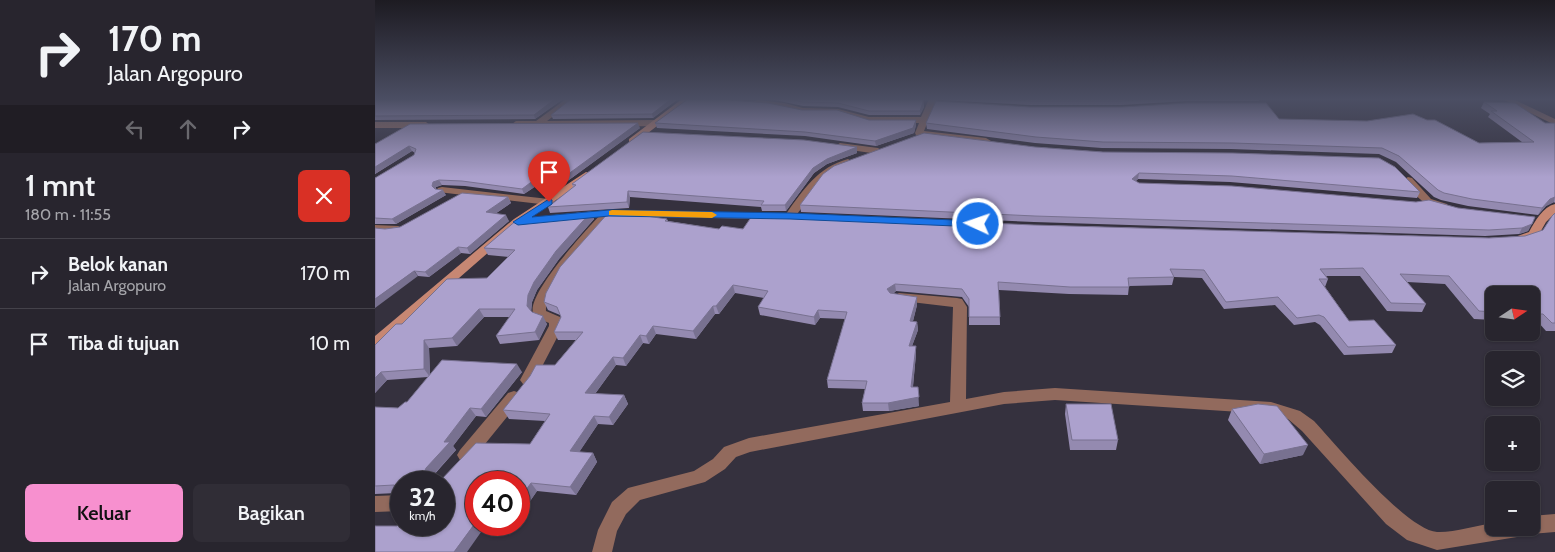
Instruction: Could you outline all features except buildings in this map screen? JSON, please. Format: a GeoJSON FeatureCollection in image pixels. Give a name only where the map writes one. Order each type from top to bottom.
{"type":"FeatureCollection","features":[{"type":"Feature","properties":{"kind":"street"},"geometry":{"type":"LineString","coordinates":[[375,125],[418,125]]}},
{"type":"Feature","properties":{"kind":"street"},"geometry":{"type":"LineString","coordinates":[[397,133],[411,125]]}},
{"type":"Feature","properties":{"kind":"street"},"geometry":{"type":"LineString","coordinates":[[620,150],[653,125]]}},
{"type":"Feature","properties":{"kind":"street"},"geometry":{"type":"LineString","coordinates":[[922,125],[919,136],[992,142]]}},
{"type":"Feature","properties":{"kind":"street"},"geometry":{"type":"LineString","coordinates":[[643,132],[661,134]]}},
{"type":"Feature","properties":{"kind":"street"},"geometry":{"type":"LineString","coordinates":[[563,217],[609,213],[795,216],[819,176],[831,168],[883,150],[833,145]]}},
{"type":"Feature","properties":{"kind":"street"},"geometry":{"type":"LineString","coordinates":[[375,344],[518,222],[597,167]]}},
{"type":"Feature","properties":{"kind":"street"},"geometry":{"type":"LineString","coordinates":[[1397,169],[1427,201]]}},
{"type":"Feature","properties":{"kind":"street"},"geometry":{"type":"LineString","coordinates":[[442,190],[465,191],[549,202]]}},
{"type":"Feature","properties":{"kind":"street"},"geometry":{"type":"LineString","coordinates":[[449,201],[465,191]]}},
{"type":"Feature","properties":{"kind":"street"},"geometry":{"type":"LineString","coordinates":[[1413,203],[1427,201],[1455,209]]}},
{"type":"Feature","properties":{"kind":"street"},"geometry":{"type":"LineString","coordinates":[[1504,240],[1520,239],[1534,234],[1537,220],[1555,207]]}},
{"type":"Feature","properties":{"kind":"street"},"geometry":{"type":"LineString","coordinates":[[458,463],[488,430],[529,379],[556,326],[555,320],[540,314],[541,301],[571,253],[609,213]]}},
{"type":"Feature","properties":{"kind":"street"},"geometry":{"type":"LineString","coordinates":[[518,222],[545,219]]}},
{"type":"Feature","properties":{"kind":"street"},"geometry":{"type":"LineString","coordinates":[[375,228],[394,230],[407,225]]}},
{"type":"Feature","properties":{"kind":"street"},"geometry":{"type":"LineString","coordinates":[[897,297],[957,302],[960,307],[958,406]]}},
{"type":"Feature","properties":{"kind":"street"},"geometry":{"type":"LineString","coordinates":[[601,552],[608,530],[619,508],[634,494],[699,478],[719,464],[730,452],[749,445],[1004,398],[1055,394],[1271,408],[1294,415],[1308,426],[1393,518],[1413,534],[1437,541],[1485,533]]}},
{"type":"Feature","properties":{"kind":"street"},"geometry":{"type":"LineString","coordinates":[[375,504],[390,503]]}},
{"type":"Feature","properties":{"kind":"street"},"geometry":{"type":"LineString","coordinates":[[1540,524],[1555,523]]}},
{"type":"Feature","properties":{"kind":"slow traffic"},"geometry":{"type":"LineString","coordinates":[[612,213],[712,215]]}},
{"type":"Feature","properties":{"kind":"route"},"geometry":{"type":"LineString","coordinates":[[549,202],[518,222],[609,213],[790,216],[978,224]]}}]}
